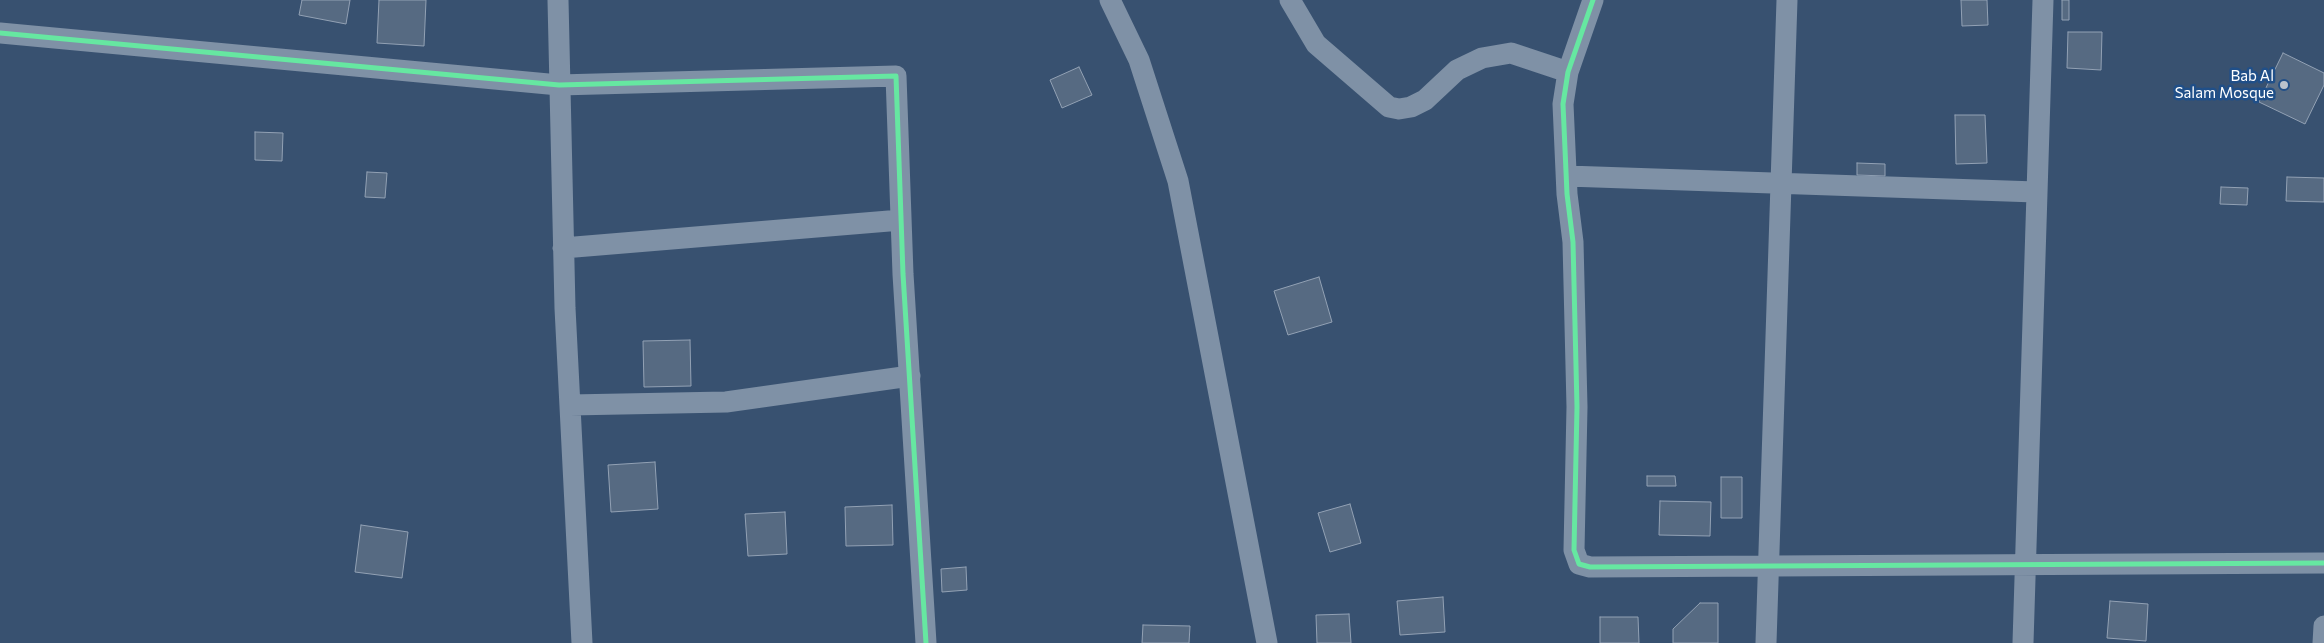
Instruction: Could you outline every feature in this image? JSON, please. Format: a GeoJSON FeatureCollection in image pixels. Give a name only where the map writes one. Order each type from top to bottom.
{"type":"FeatureCollection","features":[{"type":"Feature","properties":{"kind":"street"},"geometry":{"type":"LineString","coordinates":[[558,0],[563,248],[580,641]]}},
{"type":"Feature","properties":{"kind":"street"},"geometry":{"type":"LineString","coordinates":[[1110,0],[1139,60],[1178,181],[1267,643]]}},
{"type":"Feature","properties":{"kind":"street"},"geometry":{"type":"LineString","coordinates":[[1290,0],[1316,44],[1389,107],[1411,107],[1425,100],[1457,70],[1482,58],[1511,53],[1540,60],[1568,72]]}},
{"type":"Feature","properties":{"kind":"street"},"geometry":{"type":"LineString","coordinates":[[1593,0],[1568,72],[1563,104],[1573,242],[1577,407],[1574,550],[1576,560],[1584,566],[1590,567],[2324,562]]}},
{"type":"Feature","properties":{"kind":"street"},"geometry":{"type":"LineString","coordinates":[[1766,643],[1787,0]]}},
{"type":"Feature","properties":{"kind":"street"},"geometry":{"type":"LineString","coordinates":[[2023,643],[2043,0]]}},
{"type":"Feature","properties":{"kind":"street"},"geometry":{"type":"LineString","coordinates":[[0,33],[559,85],[896,76],[901,220],[926,643]]}},
{"type":"Feature","properties":{"kind":"street"},"geometry":{"type":"LineString","coordinates":[[1567,176],[2036,192]]}},
{"type":"Feature","properties":{"kind":"street"},"geometry":{"type":"LineString","coordinates":[[563,248],[901,220]]}},
{"type":"Feature","properties":{"kind":"street"},"geometry":{"type":"LineString","coordinates":[[570,405],[726,402],[910,376]]}},
{"type":"Feature","properties":{"kind":"street"},"geometry":{"type":"LineString","coordinates":[[2323,643],[2324,626]]}},
{"type":"Feature","properties":{"kind":"building"},"geometry":{"type":"Polygon","coordinates":[[[302,0],[350,0],[346,24],[299,15],[302,0]]]}},
{"type":"Feature","properties":{"kind":"building"},"geometry":{"type":"Polygon","coordinates":[[[379,0],[426,0],[424,46],[377,43],[379,0]]]}},
{"type":"Feature","properties":{"kind":"building"},"geometry":{"type":"Polygon","coordinates":[[[1961,0],[1987,0],[1988,25],[1962,26],[1961,0]]]}},
{"type":"Feature","properties":{"kind":"building"},"geometry":{"type":"Polygon","coordinates":[[[2062,0],[2069,0],[2069,20],[2062,20],[2062,0]]]}},
{"type":"Feature","properties":{"kind":"building"},"geometry":{"type":"Polygon","coordinates":[[[2068,32],[2102,32],[2101,70],[2067,68],[2068,32]]]}},
{"type":"Feature","properties":{"kind":"building"},"geometry":{"type":"Polygon","coordinates":[[[2283,53],[2324,73],[2324,85],[2305,124],[2259,102],[2283,53]]]}},
{"type":"Feature","properties":{"kind":"building"},"geometry":{"type":"Polygon","coordinates":[[[1079,67],[1092,95],[1062,108],[1050,80],[1079,67]]]}},
{"type":"Feature","properties":{"kind":"building"},"geometry":{"type":"Polygon","coordinates":[[[1955,115],[1985,115],[1987,163],[1956,164],[1955,115]]]}},
{"type":"Feature","properties":{"kind":"building"},"geometry":{"type":"Polygon","coordinates":[[[255,132],[283,133],[282,161],[255,160],[255,132]]]}},
{"type":"Feature","properties":{"kind":"building"},"geometry":{"type":"Polygon","coordinates":[[[1857,163],[1885,164],[1885,176],[1857,175],[1857,163]]]}},
{"type":"Feature","properties":{"kind":"building"},"geometry":{"type":"Polygon","coordinates":[[[367,172],[387,173],[385,198],[365,197],[367,172]]]}},
{"type":"Feature","properties":{"kind":"building"},"geometry":{"type":"Polygon","coordinates":[[[2287,177],[2324,178],[2324,202],[2286,201],[2287,177]]]}},
{"type":"Feature","properties":{"kind":"building"},"geometry":{"type":"Polygon","coordinates":[[[2221,187],[2248,188],[2247,205],[2220,204],[2221,187]]]}},
{"type":"Feature","properties":{"kind":"building"},"geometry":{"type":"Polygon","coordinates":[[[1319,277],[1332,322],[1288,335],[1274,291],[1319,277]]]}},
{"type":"Feature","properties":{"kind":"building"},"geometry":{"type":"Polygon","coordinates":[[[690,340],[691,386],[644,387],[643,341],[690,340]]]}},
{"type":"Feature","properties":{"kind":"building"},"geometry":{"type":"Polygon","coordinates":[[[655,462],[658,509],[611,512],[608,465],[655,462]]]}},
{"type":"Feature","properties":{"kind":"building"},"geometry":{"type":"Polygon","coordinates":[[[1647,476],[1675,476],[1676,486],[1647,486],[1647,476]]]}},
{"type":"Feature","properties":{"kind":"building"},"geometry":{"type":"Polygon","coordinates":[[[1721,477],[1742,477],[1742,518],[1721,518],[1721,477]]]}},
{"type":"Feature","properties":{"kind":"building"},"geometry":{"type":"Polygon","coordinates":[[[1660,501],[1711,502],[1710,536],[1659,535],[1660,501]]]}},
{"type":"Feature","properties":{"kind":"building"},"geometry":{"type":"Polygon","coordinates":[[[1350,504],[1361,543],[1330,552],[1318,513],[1350,504]]]}},
{"type":"Feature","properties":{"kind":"building"},"geometry":{"type":"Polygon","coordinates":[[[892,505],[893,545],[846,546],[845,507],[892,505]]]}},
{"type":"Feature","properties":{"kind":"building"},"geometry":{"type":"Polygon","coordinates":[[[785,512],[787,554],[748,556],[745,514],[785,512]]]}},
{"type":"Feature","properties":{"kind":"building"},"geometry":{"type":"Polygon","coordinates":[[[361,525],[408,532],[402,578],[355,572],[361,525]]]}},
{"type":"Feature","properties":{"kind":"building"},"geometry":{"type":"Polygon","coordinates":[[[966,567],[967,590],[942,592],[941,569],[966,567]]]}},
{"type":"Feature","properties":{"kind":"building"},"geometry":{"type":"Polygon","coordinates":[[[1443,597],[1445,632],[1400,635],[1397,601],[1443,597]]]}},
{"type":"Feature","properties":{"kind":"building"},"geometry":{"type":"Polygon","coordinates":[[[2110,601],[2148,604],[2146,641],[2107,638],[2110,601]]]}},
{"type":"Feature","properties":{"kind":"building"},"geometry":{"type":"Polygon","coordinates":[[[1700,603],[1718,603],[1718,643],[1673,643],[1673,629],[1700,603]]]}},
{"type":"Feature","properties":{"kind":"building"},"geometry":{"type":"Polygon","coordinates":[[[1349,614],[1351,643],[1317,643],[1316,615],[1349,614]]]}},
{"type":"Feature","properties":{"kind":"building"},"geometry":{"type":"Polygon","coordinates":[[[1600,617],[1638,617],[1639,643],[1600,643],[1600,617]]]}},
{"type":"Feature","properties":{"kind":"building"},"geometry":{"type":"Polygon","coordinates":[[[1143,625],[1190,626],[1189,643],[1142,643],[1143,625]]]}},
{"type":"Feature","properties":{"kind":"cycle path"},"geometry":{"type":"LineString","coordinates":[[1593,0],[1568,72],[1563,104],[1567,194],[1573,242],[1577,407],[1574,550],[1579,564],[1590,567],[2324,563]]}},
{"type":"Feature","properties":{"kind":"cycle path"},"geometry":{"type":"LineString","coordinates":[[0,33],[559,85],[896,76],[903,274],[926,643]]}},
{"type":"Feature","properties":{"kind":"place","name":"Bab Al Salam Mosque"},"geometry":{"type":"Point","coordinates":[2284,85]}}]}
